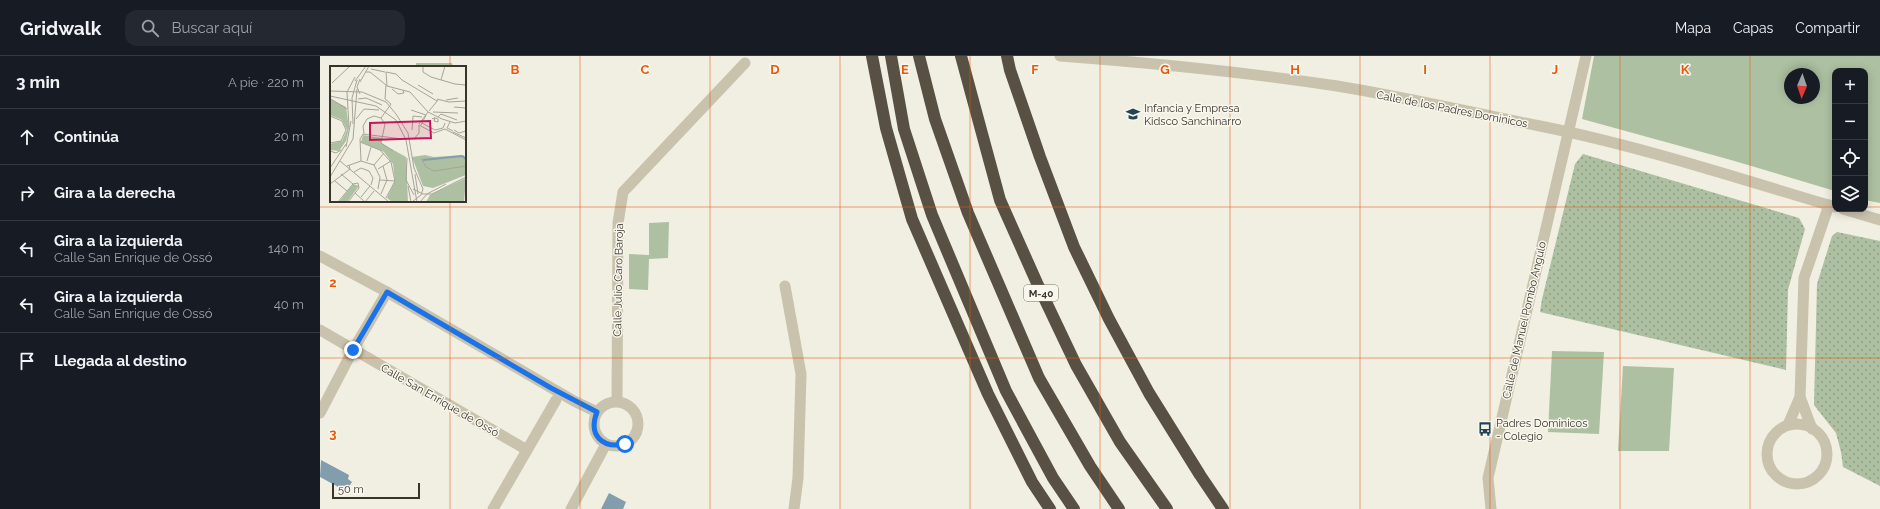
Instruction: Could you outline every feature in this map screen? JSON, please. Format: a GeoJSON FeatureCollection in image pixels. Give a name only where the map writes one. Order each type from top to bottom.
{"type":"FeatureCollection","features":[{"type":"Feature","properties":{"kind":"highway"},"geometry":{"type":"LineString","coordinates":[[872,56],[886,128],[912,219],[988,394],[1032,482],[1050,509]]}},
{"type":"Feature","properties":{"kind":"highway"},"geometry":{"type":"LineString","coordinates":[[891,56],[904,130],[932,215],[1006,391],[1053,478],[1074,509]]}},
{"type":"Feature","properties":{"kind":"highway"},"geometry":{"type":"LineString","coordinates":[[919,56],[935,119],[968,213],[1039,378],[1090,466],[1119,509]]}},
{"type":"Feature","properties":{"kind":"highway","name":"M-40"},"geometry":{"type":"LineString","coordinates":[[961,56],[1000,200],[1037,283],[1076,365],[1120,442],[1167,509]]}},
{"type":"Feature","properties":{"kind":"highway"},"geometry":{"type":"LineString","coordinates":[[1007,56],[1010,70],[1040,157],[1074,247],[1109,319],[1149,393],[1200,475],[1223,507]]}},
{"type":"Feature","properties":{"kind":"street","name":"Calle de los Padres Dominicos"},"geometry":{"type":"LineString","coordinates":[[1060,56],[1206,69],[1332,86],[1568,131],[1726,173],[1832,206]]}},
{"type":"Feature","properties":{"kind":"street","name":"Calle de Manuel Pombo Angulo"},"geometry":{"type":"LineString","coordinates":[[1491,509],[1488,478],[1586,56]]}},
{"type":"Feature","properties":{"kind":"street","name":"Calle Julio Caro Baroja"},"geometry":{"type":"LineString","coordinates":[[618,401],[618,223],[623,192],[745,63]]}},
{"type":"Feature","properties":{"kind":"street"},"geometry":{"type":"LineString","coordinates":[[1788,425],[1800,397],[1804,278],[1832,206]]}},
{"type":"Feature","properties":{"kind":"street"},"geometry":{"type":"LineString","coordinates":[[1853,212],[1880,220]]}},
{"type":"Feature","properties":{"kind":"street"},"geometry":{"type":"LineString","coordinates":[[320,256],[387,292],[551,388],[597,412]]}},
{"type":"Feature","properties":{"kind":"street"},"geometry":{"type":"LineString","coordinates":[[785,286],[801,374],[798,478],[794,509]]}},
{"type":"Feature","properties":{"kind":"street"},"geometry":{"type":"LineString","coordinates":[[320,413],[353,350],[387,292]]}},
{"type":"Feature","properties":{"kind":"street","name":"Calle San Enrique de Ossó"},"geometry":{"type":"LineString","coordinates":[[320,330],[527,450]]}},
{"type":"Feature","properties":{"kind":"street"},"geometry":{"type":"LineString","coordinates":[[1800,397],[1812,429]]}},
{"type":"Feature","properties":{"kind":"street"},"geometry":{"type":"LineString","coordinates":[[493,509],[556,400]]}},
{"type":"Feature","properties":{"kind":"street"},"geometry":{"type":"LineString","coordinates":[[618,401],[627,404],[635,410],[638,419],[638,430],[634,438],[625,444],[616,446],[606,444],[599,438],[594,430],[594,420],[597,412],[606,404],[618,401]]}},
{"type":"Feature","properties":{"kind":"street"},"geometry":{"type":"LineString","coordinates":[[1798,424],[1812,429],[1824,440],[1827,452],[1826,464],[1819,475],[1809,482],[1797,485],[1784,482],[1774,475],[1768,464],[1767,451],[1770,439],[1779,430],[1788,425],[1798,424]]}},
{"type":"Feature","properties":{"kind":"street"},"geometry":{"type":"LineString","coordinates":[[571,509],[606,444]]}},
{"type":"Feature","properties":{"kind":"green space"},"geometry":{"type":"Polygon","coordinates":[[[1594,56],[1880,56],[1880,203],[1868,201],[1868,68],[1832,68],[1832,190],[1731,160],[1582,119],[1594,56]]]}},
{"type":"Feature","properties":{"kind":"green space"},"geometry":{"type":"Polygon","coordinates":[[[416,63],[452,63],[453,66],[416,66],[416,63]]]}},
{"type":"Feature","properties":{"kind":"green space"},"geometry":{"type":"Polygon","coordinates":[[[1583,154],[1799,218],[1805,229],[1788,290],[1786,370],[1540,312],[1575,164],[1583,154]]]}},
{"type":"Feature","properties":{"kind":"green space"},"geometry":{"type":"Polygon","coordinates":[[[669,222],[668,258],[649,259],[648,290],[629,289],[629,254],[649,255],[649,223],[669,222]]]}},
{"type":"Feature","properties":{"kind":"green space"},"geometry":{"type":"Polygon","coordinates":[[[1837,232],[1880,241],[1880,486],[1843,467],[1836,433],[1814,405],[1817,284],[1832,236],[1837,232]]]}},
{"type":"Feature","properties":{"kind":"green space"},"geometry":{"type":"Polygon","coordinates":[[[1552,351],[1604,352],[1599,434],[1548,432],[1552,351]]]}},
{"type":"Feature","properties":{"kind":"green space"},"geometry":{"type":"Polygon","coordinates":[[[1623,366],[1674,368],[1669,451],[1618,451],[1623,366]]]}},
{"type":"Feature","properties":{"kind":"water"},"geometry":{"type":"Polygon","coordinates":[[[321,460],[349,475],[348,479],[352,482],[348,488],[343,487],[342,489],[320,477],[321,460]]]}},
{"type":"Feature","properties":{"kind":"water"},"geometry":{"type":"Polygon","coordinates":[[[609,493],[626,502],[623,509],[601,509],[609,493]]]}},
{"type":"Feature","properties":{"kind":"place","name":"Infancia y Empresa Kidsco Sanchinarro"},"geometry":{"type":"Point","coordinates":[1133,114]}},
{"type":"Feature","properties":{"kind":"place","name":"Padres Dominicos - Colegio"},"geometry":{"type":"Point","coordinates":[1485,429]}},
{"type":"Feature","properties":{"kind":"route"},"geometry":{"type":"LineString","coordinates":[[353,350],[387,292],[551,388],[597,412],[594,420],[594,430],[599,438],[606,444],[616,446],[625,444]]}}]}
